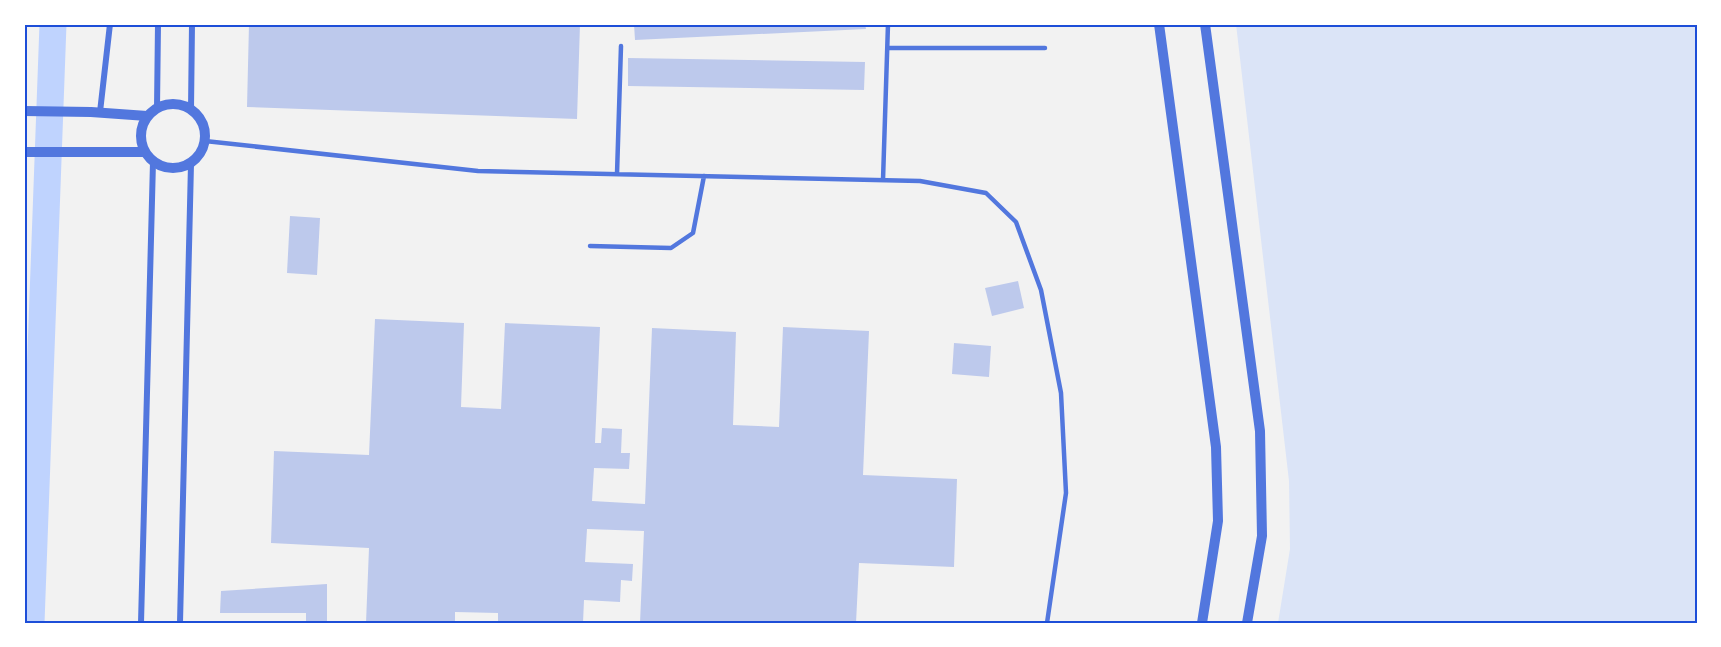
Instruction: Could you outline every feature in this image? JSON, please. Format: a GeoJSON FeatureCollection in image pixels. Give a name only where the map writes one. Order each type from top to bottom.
{"type":"FeatureCollection","features":[{"type":"Feature","properties":{"kind":"street"},"geometry":{"type":"LineString","coordinates":[[95,112],[110,24]]}},
{"type":"Feature","properties":{"kind":"street"},"geometry":{"type":"LineString","coordinates":[[157,108],[158,24]]}},
{"type":"Feature","properties":{"kind":"street"},"geometry":{"type":"LineString","coordinates":[[191,109],[192,24]]}},
{"type":"Feature","properties":{"kind":"street"},"geometry":{"type":"LineString","coordinates":[[1159,24],[1216,447],[1218,521],[1202,623]]}},
{"type":"Feature","properties":{"kind":"street"},"geometry":{"type":"LineString","coordinates":[[1205,24],[1260,431],[1262,536],[1247,623]]}},
{"type":"Feature","properties":{"kind":"street"},"geometry":{"type":"LineString","coordinates":[[168,104],[191,109],[200,118],[205,141],[200,154],[191,164],[178,168],[164,167],[153,162],[144,152],[141,140],[142,128],[147,116],[157,108],[168,104]]}},
{"type":"Feature","properties":{"kind":"street"},"geometry":{"type":"LineString","coordinates":[[24,111],[95,112],[147,116]]}},
{"type":"Feature","properties":{"kind":"street"},"geometry":{"type":"LineString","coordinates":[[24,152],[144,152]]}},
{"type":"Feature","properties":{"kind":"street"},"geometry":{"type":"LineString","coordinates":[[141,623],[153,162]]}},
{"type":"Feature","properties":{"kind":"street"},"geometry":{"type":"LineString","coordinates":[[180,623],[191,164]]}},
{"type":"Feature","properties":{"kind":"lane"},"geometry":{"type":"LineString","coordinates":[[883,180],[888,24]]}},
{"type":"Feature","properties":{"kind":"lane"},"geometry":{"type":"LineString","coordinates":[[617,174],[621,46]]}},
{"type":"Feature","properties":{"kind":"lane"},"geometry":{"type":"LineString","coordinates":[[888,48],[1045,48]]}},
{"type":"Feature","properties":{"kind":"lane"},"geometry":{"type":"LineString","coordinates":[[205,141],[478,171],[920,181],[986,193],[1016,222],[1041,290],[1061,393],[1065,482],[1047,623]]}},
{"type":"Feature","properties":{"kind":"lane"},"geometry":{"type":"LineString","coordinates":[[590,246],[671,249],[693,233],[704,176]]}},
{"type":"Feature","properties":{"kind":"shaded area"},"geometry":{"type":"Polygon","coordinates":[[[1236,24],[1697,24],[1697,623],[1278,623],[1290,549],[1289,481],[1236,24]]]}},
{"type":"Feature","properties":{"kind":"building"},"geometry":{"type":"Polygon","coordinates":[[[249,24],[580,24],[577,119],[247,107],[249,24]]]}},
{"type":"Feature","properties":{"kind":"building"},"geometry":{"type":"Polygon","coordinates":[[[634,24],[865,24],[866,29],[635,40],[634,24]]]}},
{"type":"Feature","properties":{"kind":"building"},"geometry":{"type":"Polygon","coordinates":[[[628,58],[865,62],[864,90],[628,86],[628,58]]]}},
{"type":"Feature","properties":{"kind":"building"},"geometry":{"type":"Polygon","coordinates":[[[290,216],[320,218],[317,275],[287,273],[290,216]]]}},
{"type":"Feature","properties":{"kind":"building"},"geometry":{"type":"Polygon","coordinates":[[[1018,281],[1024,308],[992,316],[985,288],[1018,281]]]}},
{"type":"Feature","properties":{"kind":"building"},"geometry":{"type":"Polygon","coordinates":[[[375,319],[464,323],[461,407],[501,409],[505,323],[600,327],[595,443],[601,443],[602,428],[622,429],[621,453],[630,453],[629,469],[594,468],[592,501],[645,504],[652,328],[736,332],[733,425],[779,427],[783,327],[869,331],[863,475],[957,479],[954,567],[859,563],[856,623],[640,623],[644,531],[587,529],[585,562],[633,564],[632,581],[621,580],[620,602],[584,600],[583,623],[498,623],[498,613],[455,612],[455,623],[366,623],[369,548],[271,543],[274,451],[369,455],[375,319]]]}},
{"type":"Feature","properties":{"kind":"building"},"geometry":{"type":"Polygon","coordinates":[[[954,343],[991,346],[989,377],[952,374],[954,343]]]}},
{"type":"Feature","properties":{"kind":"building"},"geometry":{"type":"Polygon","coordinates":[[[327,584],[327,623],[306,623],[306,613],[220,613],[221,591],[327,584]]]}},
{"type":"Feature","properties":{"kind":"waterway"},"geometry":{"type":"LineString","coordinates":[[31,623],[53,24]]}}]}
